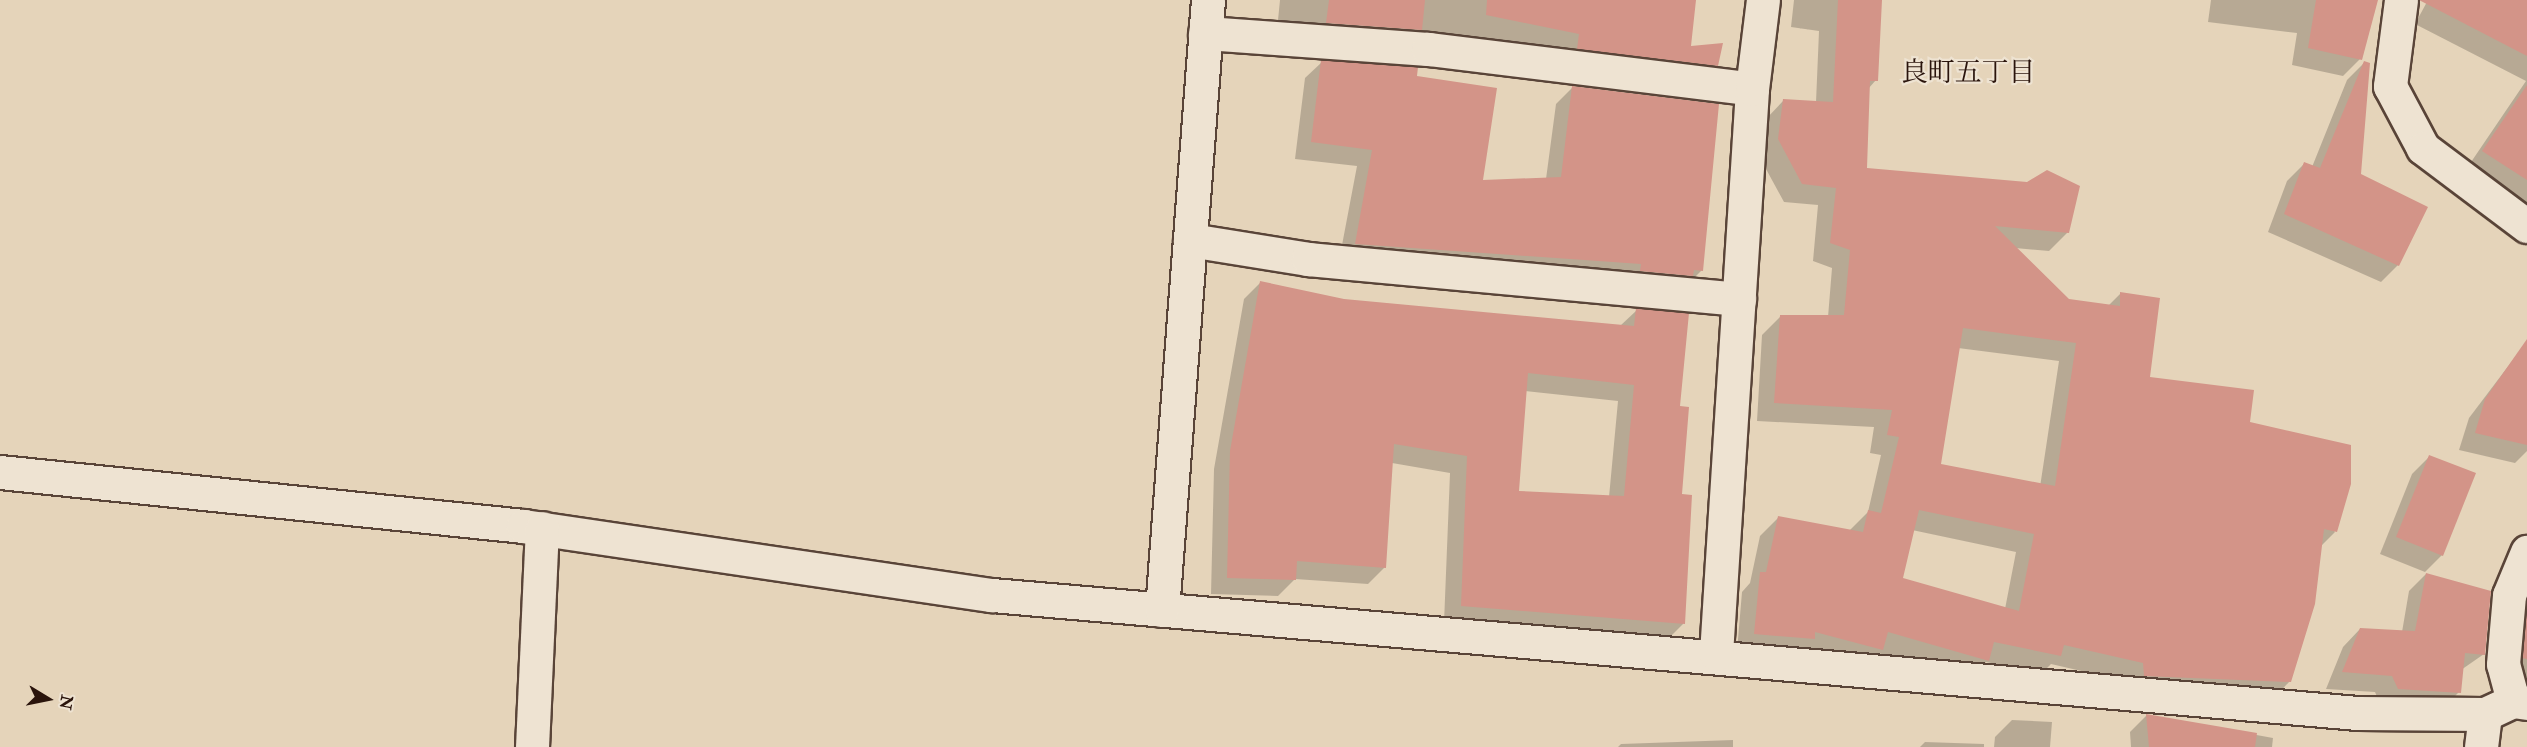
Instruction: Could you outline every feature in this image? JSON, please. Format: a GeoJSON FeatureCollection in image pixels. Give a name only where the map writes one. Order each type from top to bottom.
{"type":"FeatureCollection","features":[{"type":"Feature","properties":{"kind":"street"},"geometry":{"type":"LineString","coordinates":[[1162,610],[1208,0]]}},
{"type":"Feature","properties":{"kind":"street"},"geometry":{"type":"LineString","coordinates":[[1716,654],[1752,89],[1763,0]]}},
{"type":"Feature","properties":{"kind":"street"},"geometry":{"type":"LineString","coordinates":[[2401,0],[2390,86],[2423,148],[2527,226]]}},
{"type":"Feature","properties":{"kind":"street"},"geometry":{"type":"LineString","coordinates":[[1205,33],[1428,49],[1752,89]]}},
{"type":"Feature","properties":{"kind":"street"},"geometry":{"type":"LineString","coordinates":[[1191,240],[1308,259],[1739,299]]}},
{"type":"Feature","properties":{"kind":"street"},"geometry":{"type":"LineString","coordinates":[[0,472],[542,528],[992,595],[1716,654],[2358,713],[2508,706]]}},
{"type":"Feature","properties":{"kind":"street"},"geometry":{"type":"LineString","coordinates":[[532,747],[542,528]]}},
{"type":"Feature","properties":{"kind":"street"},"geometry":{"type":"LineString","coordinates":[[2481,747],[2508,706],[2503,664],[2509,595],[2527,552]]}},
{"type":"Feature","properties":{"kind":"building"},"geometry":{"type":"Polygon","coordinates":[[[1329,0],[1425,0],[1422,30],[1326,23],[1329,0]]]}},
{"type":"Feature","properties":{"kind":"building"},"geometry":{"type":"Polygon","coordinates":[[[1487,0],[1696,0],[1691,46],[1723,43],[1718,66],[1577,49],[1579,34],[1486,15],[1487,0]]]}},
{"type":"Feature","properties":{"kind":"building"},"geometry":{"type":"Polygon","coordinates":[[[1838,0],[1882,0],[1878,81],[1870,81],[1867,168],[2027,182],[2047,170],[2080,186],[2069,233],[1995,226],[2069,299],[2120,306],[2120,292],[2160,298],[2150,377],[2254,390],[2250,422],[2351,445],[2351,484],[2337,532],[2324,529],[2315,604],[2291,682],[2144,676],[2143,663],[2064,645],[2061,656],[1994,642],[1989,661],[1888,632],[1883,650],[1815,632],[1815,639],[1754,634],[1760,572],[1766,572],[1778,516],[1863,532],[1868,510],[1881,513],[1899,437],[1887,435],[1892,410],[1774,403],[1780,315],[1844,315],[1850,250],[1830,243],[1836,188],[1802,184],[1778,139],[1783,99],[1833,102],[1838,0]],[[1963,328],[1941,464],[2055,486],[2076,343],[1963,328]],[[1919,510],[1903,578],[2019,611],[2034,534],[1919,510]]]}},
{"type":"Feature","properties":{"kind":"building"},"geometry":{"type":"Polygon","coordinates":[[[2316,0],[2378,0],[2362,60],[2308,48],[2316,0]]]}},
{"type":"Feature","properties":{"kind":"building"},"geometry":{"type":"Polygon","coordinates":[[[2419,0],[2527,0],[2527,56],[2419,0]]]}},
{"type":"Feature","properties":{"kind":"building"},"geometry":{"type":"Polygon","coordinates":[[[1321,60],[1418,67],[1417,76],[1497,88],[1483,180],[1561,177],[1572,86],[1719,104],[1703,271],[1694,270],[1693,276],[1640,271],[1641,264],[1355,244],[1372,150],[1311,142],[1321,60]]]}},
{"type":"Feature","properties":{"kind":"building"},"geometry":{"type":"Polygon","coordinates":[[[2364,61],[2370,63],[2361,174],[2428,207],[2399,266],[2284,214],[2304,162],[2320,168],[2364,61]]]}},
{"type":"Feature","properties":{"kind":"building"},"geometry":{"type":"Polygon","coordinates":[[[2527,85],[2527,180],[2482,151],[2527,85]]]}},
{"type":"Feature","properties":{"kind":"building"},"geometry":{"type":"Polygon","coordinates":[[[1260,281],[1344,299],[1634,326],[1636,308],[1689,313],[1680,406],[1689,407],[1682,494],[1692,495],[1685,624],[1461,606],[1467,456],[1394,444],[1386,568],[1297,561],[1296,580],[1227,578],[1230,451],[1260,281]],[[1528,373],[1519,491],[1624,496],[1634,385],[1528,373]]]}},
{"type":"Feature","properties":{"kind":"building"},"geometry":{"type":"Polygon","coordinates":[[[2527,339],[2527,445],[2475,433],[2485,399],[2527,339]]]}},
{"type":"Feature","properties":{"kind":"building"},"geometry":{"type":"Polygon","coordinates":[[[2429,455],[2476,473],[2443,556],[2396,537],[2429,455]]]}},
{"type":"Feature","properties":{"kind":"building"},"geometry":{"type":"Polygon","coordinates":[[[2426,573],[2491,591],[2485,655],[2465,653],[2461,693],[2398,689],[2392,676],[2342,672],[2360,628],[2415,631],[2426,573]]]}},
{"type":"Feature","properties":{"kind":"building"},"geometry":{"type":"Polygon","coordinates":[[[2527,604],[2527,659],[2522,658],[2527,604]]]}},
{"type":"Feature","properties":{"kind":"building"},"geometry":{"type":"Polygon","coordinates":[[[2146,714],[2257,733],[2255,747],[2149,747],[2146,714]]]}},
{"type":"Feature","properties":{"kind":"district","name":"良町五丁目"},"geometry":{"type":"Point","coordinates":[1968,73]}}]}
